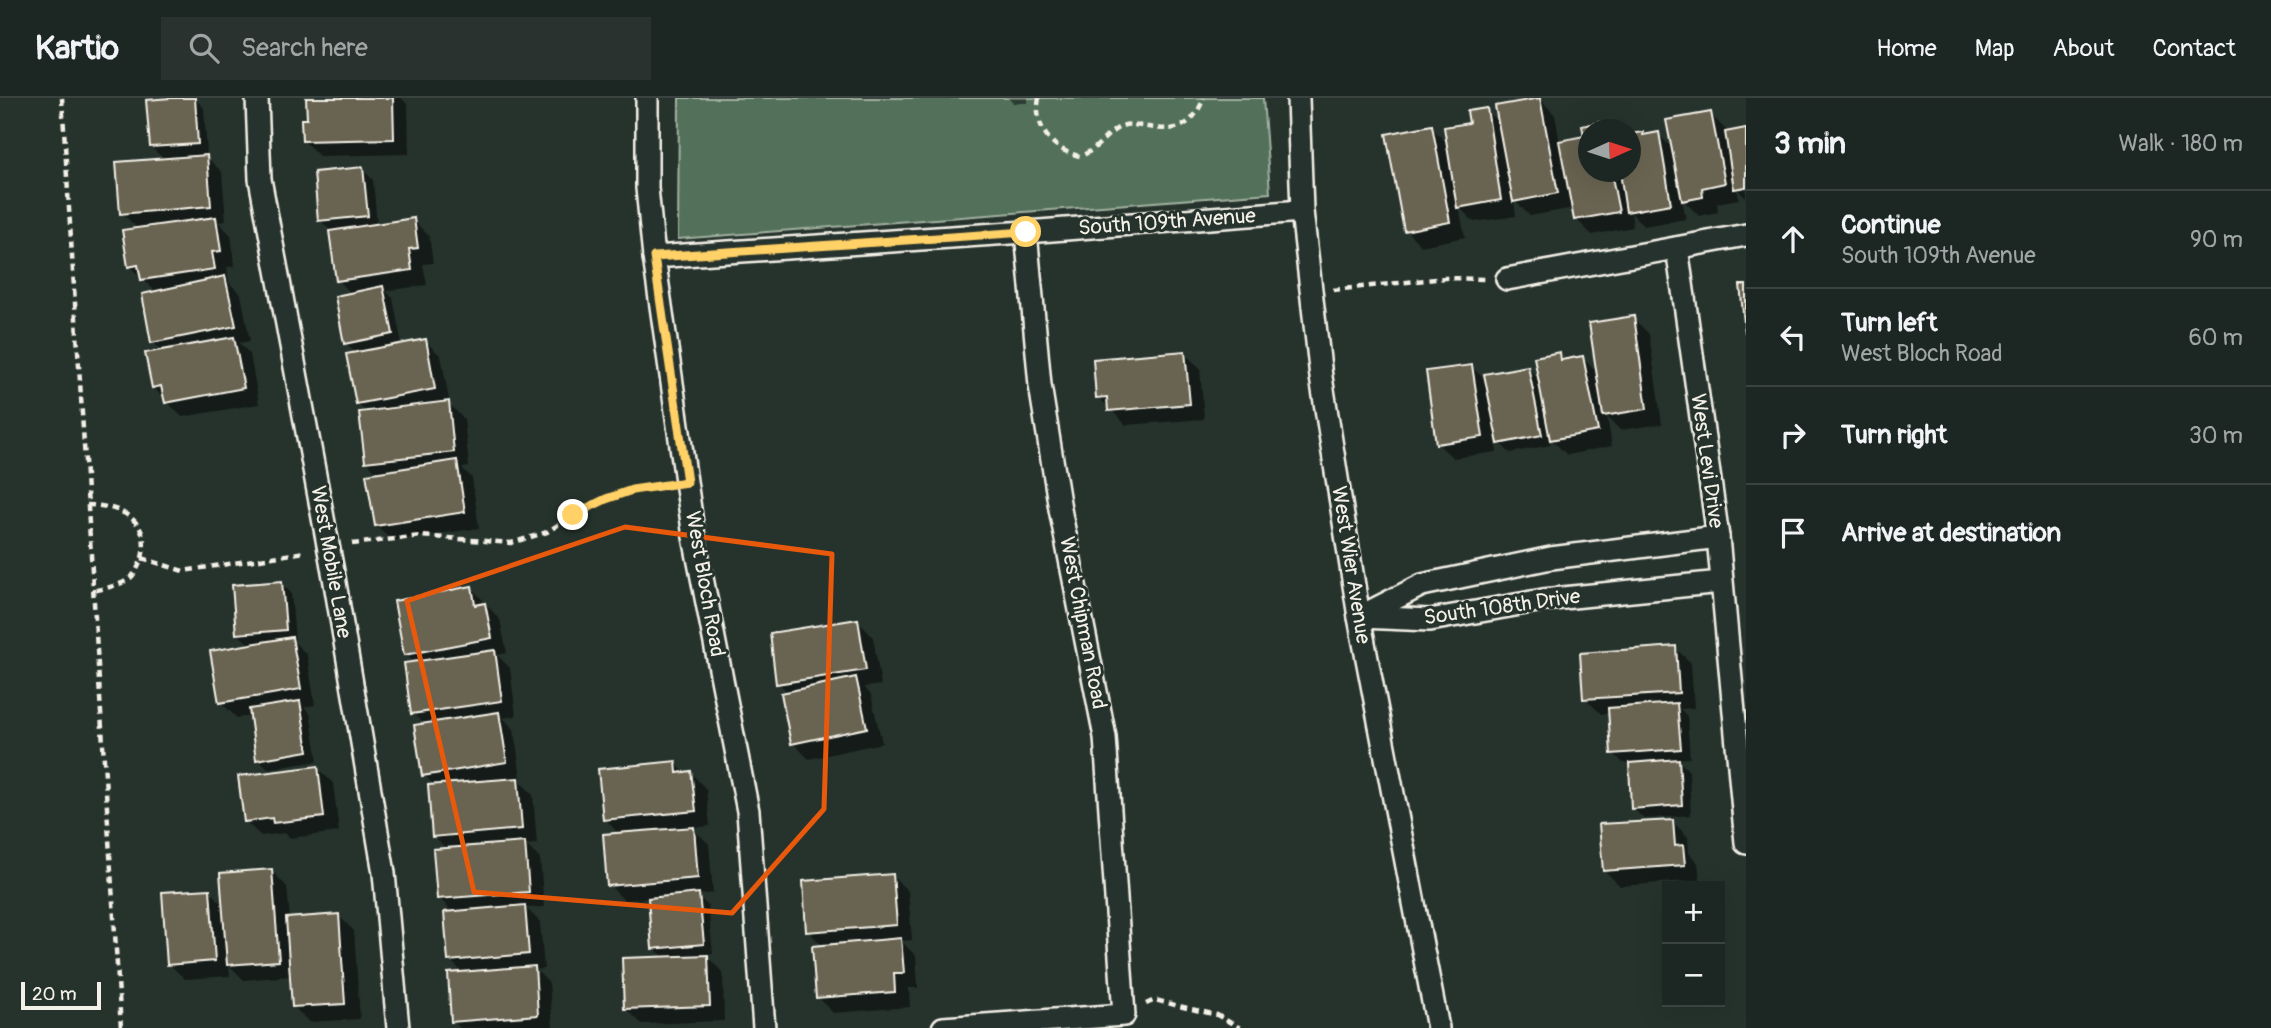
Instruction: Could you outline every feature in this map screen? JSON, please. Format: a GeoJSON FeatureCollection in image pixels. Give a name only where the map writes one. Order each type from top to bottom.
{"type":"FeatureCollection","features":[{"type":"Feature","properties":{"kind":"street","name":"West Mobile Lane"},"geometry":{"type":"LineString","coordinates":[[257,98],[260,179],[328,547],[384,873],[398,1028]]}},
{"type":"Feature","properties":{"kind":"street","name":"West Bloch Road"},"geometry":{"type":"LineString","coordinates":[[647,98],[647,188],[654,257],[694,537],[748,811],[764,1028]]}},
{"type":"Feature","properties":{"kind":"street","name":"West Wier Avenue"},"geometry":{"type":"LineString","coordinates":[[1298,98],[1302,211],[1321,377],[1359,617],[1438,1028]]}},
{"type":"Feature","properties":{"kind":"street","name":"South 109th Avenue"},"geometry":{"type":"LineString","coordinates":[[654,257],[1302,211]]}},
{"type":"Feature","properties":{"kind":"street","name":"West Chipman Road"},"geometry":{"type":"LineString","coordinates":[[1026,232],[1040,385],[1060,509],[1105,737],[1124,1015]]}},
{"type":"Feature","properties":{"kind":"street"},"geometry":{"type":"LineString","coordinates":[[1507,279],[1746,235]]}},
{"type":"Feature","properties":{"kind":"street","name":"West Levi Drive"},"geometry":{"type":"LineString","coordinates":[[1677,248],[1718,537],[1746,843]]}},
{"type":"Feature","properties":{"kind":"street","name":"South 108th Drive"},"geometry":{"type":"LineString","coordinates":[[1359,617],[1422,585],[1551,558],[1718,537]]}},
{"type":"Feature","properties":{"kind":"street","name":"South 108th Drive"},"geometry":{"type":"LineString","coordinates":[[1359,617],[1430,620],[1543,600],[1721,582]]}},
{"type":"Feature","properties":{"kind":"street"},"geometry":{"type":"LineString","coordinates":[[943,1028],[1124,1015]]}},
{"type":"Feature","properties":{"kind":"path"},"geometry":{"type":"LineString","coordinates":[[62,98],[121,1028]]}},
{"type":"Feature","properties":{"kind":"path"},"geometry":{"type":"LineString","coordinates":[[1040,98],[1038,115],[1047,137],[1068,152],[1080,156],[1094,149],[1126,124],[1168,129],[1185,125],[1198,111],[1204,98]]}},
{"type":"Feature","properties":{"kind":"path"},"geometry":{"type":"LineString","coordinates":[[1312,293],[1445,278],[1507,279]]}},
{"type":"Feature","properties":{"kind":"path"},"geometry":{"type":"LineString","coordinates":[[142,558],[183,571],[401,536],[510,543],[547,532],[573,515],[632,490],[687,482]]}},
{"type":"Feature","properties":{"kind":"path"},"geometry":{"type":"LineString","coordinates":[[88,505],[113,507],[127,514],[137,523],[143,549],[142,558],[131,578],[93,591]]}},
{"type":"Feature","properties":{"kind":"path"},"geometry":{"type":"LineString","coordinates":[[1124,1015],[1155,1000],[1217,1015],[1241,1028]]}},
{"type":"Feature","properties":{"kind":"highlighted area"},"geometry":{"type":"Polygon","coordinates":[[[625,527],[832,554],[824,809],[732,913],[474,892],[407,601],[625,527]]]}},
{"type":"Feature","properties":{"kind":"green space"},"geometry":{"type":"Polygon","coordinates":[[[679,98],[1263,98],[1270,193],[678,239],[679,98]]]}},
{"type":"Feature","properties":{"kind":"building"},"geometry":{"type":"Polygon","coordinates":[[[195,98],[198,144],[150,147],[146,100],[195,98]]]}},
{"type":"Feature","properties":{"kind":"building"},"geometry":{"type":"Polygon","coordinates":[[[306,98],[393,98],[394,139],[302,141],[301,119],[307,119],[306,98]]]}},
{"type":"Feature","properties":{"kind":"building"},"geometry":{"type":"Polygon","coordinates":[[[1540,98],[1558,193],[1513,202],[1495,106],[1540,98]]]}},
{"type":"Feature","properties":{"kind":"building"},"geometry":{"type":"Polygon","coordinates":[[[1487,108],[1501,200],[1457,208],[1444,127],[1469,123],[1467,111],[1487,108]]]}},
{"type":"Feature","properties":{"kind":"building"},"geometry":{"type":"Polygon","coordinates":[[[1711,112],[1725,183],[1702,188],[1703,197],[1682,201],[1666,120],[1711,112]]]}},
{"type":"Feature","properties":{"kind":"building"},"geometry":{"type":"Polygon","coordinates":[[[1432,125],[1450,222],[1404,231],[1386,134],[1432,125]]]}},
{"type":"Feature","properties":{"kind":"building"},"geometry":{"type":"Polygon","coordinates":[[[1746,128],[1746,187],[1734,189],[1725,132],[1746,128]]]}},
{"type":"Feature","properties":{"kind":"building"},"geometry":{"type":"Polygon","coordinates":[[[1641,132],[1643,135],[1659,132],[1671,204],[1626,212],[1622,182],[1641,182],[1641,132]]]}},
{"type":"Feature","properties":{"kind":"building"},"geometry":{"type":"Polygon","coordinates":[[[1578,137],[1578,182],[1613,182],[1619,212],[1574,220],[1559,141],[1578,137]]]}},
{"type":"Feature","properties":{"kind":"building"},"geometry":{"type":"Polygon","coordinates":[[[207,155],[211,206],[120,214],[116,162],[207,155]]]}},
{"type":"Feature","properties":{"kind":"building"},"geometry":{"type":"Polygon","coordinates":[[[363,167],[368,216],[318,221],[314,172],[363,167]]]}},
{"type":"Feature","properties":{"kind":"building"},"geometry":{"type":"Polygon","coordinates":[[[216,217],[221,251],[212,252],[215,269],[141,280],[138,265],[128,267],[122,230],[216,217]]]}},
{"type":"Feature","properties":{"kind":"building"},"geometry":{"type":"Polygon","coordinates":[[[414,218],[418,248],[409,249],[412,270],[336,281],[329,231],[414,218]]]}},
{"type":"Feature","properties":{"kind":"building"},"geometry":{"type":"Polygon","coordinates":[[[225,276],[236,326],[151,343],[142,294],[225,276]]]}},
{"type":"Feature","properties":{"kind":"building"},"geometry":{"type":"Polygon","coordinates":[[[1740,285],[1746,285],[1745,332],[1740,285]]]}},
{"type":"Feature","properties":{"kind":"building"},"geometry":{"type":"Polygon","coordinates":[[[383,286],[393,334],[344,344],[335,296],[383,286]]]}},
{"type":"Feature","properties":{"kind":"building"},"geometry":{"type":"Polygon","coordinates":[[[1634,316],[1647,409],[1603,416],[1589,323],[1634,316]]]}},
{"type":"Feature","properties":{"kind":"building"},"geometry":{"type":"Polygon","coordinates":[[[234,337],[244,388],[165,403],[161,386],[152,388],[145,353],[234,337]]]}},
{"type":"Feature","properties":{"kind":"building"},"geometry":{"type":"Polygon","coordinates":[[[426,339],[435,389],[356,404],[346,354],[426,339]]]}},
{"type":"Feature","properties":{"kind":"building"},"geometry":{"type":"Polygon","coordinates":[[[1185,351],[1190,404],[1108,411],[1107,397],[1096,398],[1093,359],[1185,351]]]}},
{"type":"Feature","properties":{"kind":"building"},"geometry":{"type":"Polygon","coordinates":[[[1560,352],[1561,360],[1583,356],[1598,431],[1550,440],[1534,357],[1560,352]]]}},
{"type":"Feature","properties":{"kind":"building"},"geometry":{"type":"Polygon","coordinates":[[[1472,365],[1483,437],[1436,444],[1426,371],[1472,365]]]}},
{"type":"Feature","properties":{"kind":"building"},"geometry":{"type":"Polygon","coordinates":[[[1528,366],[1542,435],[1498,444],[1484,374],[1528,366]]]}},
{"type":"Feature","properties":{"kind":"building"},"geometry":{"type":"Polygon","coordinates":[[[449,401],[454,452],[365,462],[359,412],[449,401]]]}},
{"type":"Feature","properties":{"kind":"building"},"geometry":{"type":"Polygon","coordinates":[[[457,460],[465,512],[375,526],[366,474],[457,460]]]}},
{"type":"Feature","properties":{"kind":"building"},"geometry":{"type":"Polygon","coordinates":[[[282,581],[286,630],[236,634],[232,585],[282,581]]]}},
{"type":"Feature","properties":{"kind":"building"},"geometry":{"type":"Polygon","coordinates":[[[472,586],[475,605],[485,603],[492,638],[404,655],[394,601],[472,586]]]}},
{"type":"Feature","properties":{"kind":"building"},"geometry":{"type":"Polygon","coordinates":[[[858,619],[866,670],[776,684],[770,633],[858,619]]]}},
{"type":"Feature","properties":{"kind":"building"},"geometry":{"type":"Polygon","coordinates":[[[292,637],[301,689],[219,703],[210,651],[292,637]]]}},
{"type":"Feature","properties":{"kind":"building"},"geometry":{"type":"Polygon","coordinates":[[[1676,646],[1679,693],[1583,699],[1580,653],[1676,646]]]}},
{"type":"Feature","properties":{"kind":"building"},"geometry":{"type":"Polygon","coordinates":[[[495,650],[502,701],[411,714],[404,663],[495,650]]]}},
{"type":"Feature","properties":{"kind":"building"},"geometry":{"type":"Polygon","coordinates":[[[856,677],[867,728],[791,744],[781,693],[856,677]]]}},
{"type":"Feature","properties":{"kind":"building"},"geometry":{"type":"Polygon","coordinates":[[[300,701],[308,751],[256,760],[249,709],[300,701]]]}},
{"type":"Feature","properties":{"kind":"building"},"geometry":{"type":"Polygon","coordinates":[[[1677,703],[1681,749],[1611,754],[1608,708],[1677,703]]]}},
{"type":"Feature","properties":{"kind":"building"},"geometry":{"type":"Polygon","coordinates":[[[499,712],[507,762],[422,776],[414,725],[499,712]]]}},
{"type":"Feature","properties":{"kind":"building"},"geometry":{"type":"Polygon","coordinates":[[[1679,759],[1682,805],[1631,809],[1629,763],[1679,759]]]}},
{"type":"Feature","properties":{"kind":"building"},"geometry":{"type":"Polygon","coordinates":[[[676,761],[677,773],[691,771],[696,811],[603,820],[598,769],[676,761]]]}},
{"type":"Feature","properties":{"kind":"building"},"geometry":{"type":"Polygon","coordinates":[[[318,766],[324,817],[273,823],[272,818],[244,822],[238,776],[318,766]]]}},
{"type":"Feature","properties":{"kind":"building"},"geometry":{"type":"Polygon","coordinates":[[[518,778],[522,829],[432,837],[428,785],[518,778]]]}},
{"type":"Feature","properties":{"kind":"building"},"geometry":{"type":"Polygon","coordinates":[[[1673,820],[1675,846],[1683,845],[1685,865],[1603,871],[1599,824],[1673,820]]]}},
{"type":"Feature","properties":{"kind":"building"},"geometry":{"type":"Polygon","coordinates":[[[694,827],[698,878],[607,886],[603,834],[694,827]]]}},
{"type":"Feature","properties":{"kind":"building"},"geometry":{"type":"Polygon","coordinates":[[[525,842],[529,892],[437,899],[433,849],[525,842]]]}},
{"type":"Feature","properties":{"kind":"building"},"geometry":{"type":"Polygon","coordinates":[[[272,869],[279,961],[227,965],[220,873],[272,869]]]}},
{"type":"Feature","properties":{"kind":"building"},"geometry":{"type":"Polygon","coordinates":[[[893,874],[897,925],[806,932],[803,881],[893,874]]]}},
{"type":"Feature","properties":{"kind":"building"},"geometry":{"type":"Polygon","coordinates":[[[210,889],[215,961],[167,965],[162,892],[210,889]]]}},
{"type":"Feature","properties":{"kind":"building"},"geometry":{"type":"Polygon","coordinates":[[[699,893],[704,944],[652,949],[648,898],[699,893]]]}},
{"type":"Feature","properties":{"kind":"building"},"geometry":{"type":"Polygon","coordinates":[[[525,905],[529,954],[448,961],[444,912],[525,905]]]}},
{"type":"Feature","properties":{"kind":"building"},"geometry":{"type":"Polygon","coordinates":[[[339,914],[345,1004],[292,1007],[286,918],[339,914]]]}},
{"type":"Feature","properties":{"kind":"building"},"geometry":{"type":"Polygon","coordinates":[[[901,938],[904,973],[894,973],[895,992],[816,998],[812,946],[901,938]]]}},
{"type":"Feature","properties":{"kind":"building"},"geometry":{"type":"Polygon","coordinates":[[[708,955],[710,1006],[624,1009],[622,958],[708,955]]]}},
{"type":"Feature","properties":{"kind":"building"},"geometry":{"type":"Polygon","coordinates":[[[535,966],[538,1015],[451,1022],[448,973],[535,966]]]}},
{"type":"Feature","properties":{"kind":"route"},"geometry":{"type":"LineString","coordinates":[[573,515],[632,490],[687,482],[654,257],[1026,232]]}}]}
